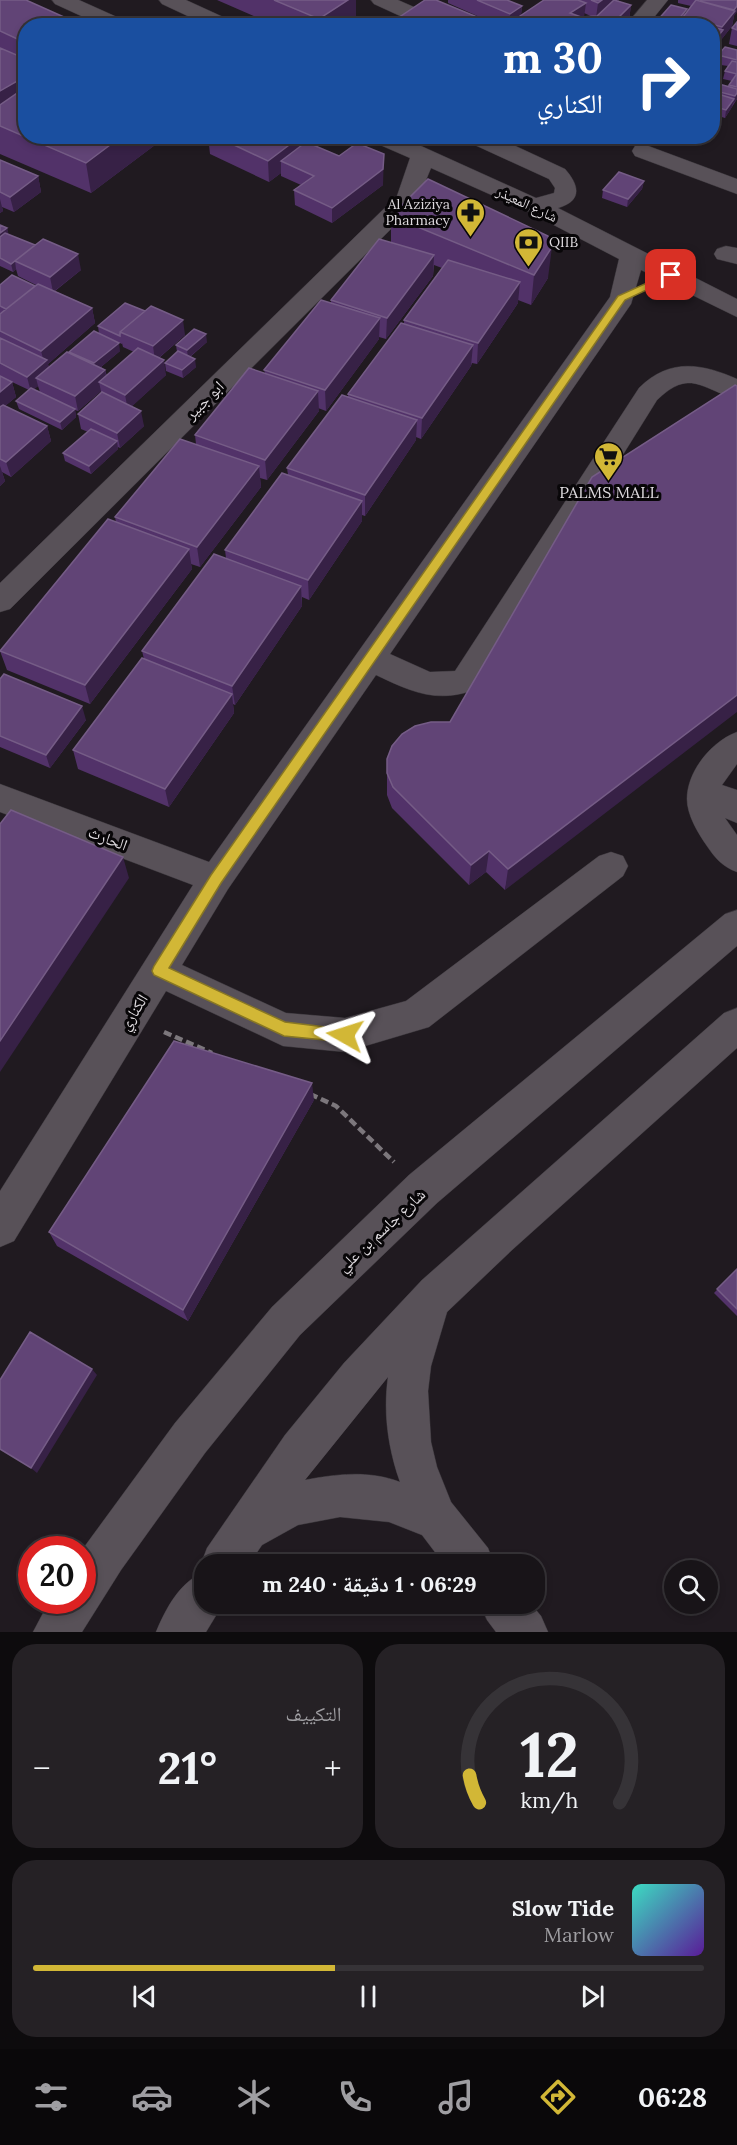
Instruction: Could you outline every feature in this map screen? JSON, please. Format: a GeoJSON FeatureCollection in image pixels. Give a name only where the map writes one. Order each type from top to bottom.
{"type":"FeatureCollection","features":[{"type":"Feature","properties":{"kind":"street"},"geometry":{"type":"LineString","coordinates":[[62,0],[103,18]]}},
{"type":"Feature","properties":{"kind":"street"},"geometry":{"type":"LineString","coordinates":[[169,0],[209,18]]}},
{"type":"Feature","properties":{"kind":"street"},"geometry":{"type":"LineString","coordinates":[[381,0],[404,18]]}},
{"type":"Feature","properties":{"kind":"street"},"geometry":{"type":"LineString","coordinates":[[643,18],[658,0]]}},
{"type":"Feature","properties":{"kind":"street","name":"شارع المعيذر"},"geometry":{"type":"LineString","coordinates":[[397,144],[533,206],[737,309]]}},
{"type":"Feature","properties":{"kind":"street"},"geometry":{"type":"LineString","coordinates":[[491,144],[557,174],[564,181],[567,188],[565,196],[546,205],[533,206]]}},
{"type":"Feature","properties":{"kind":"street"},"geometry":{"type":"LineString","coordinates":[[643,151],[737,187]]}},
{"type":"Feature","properties":{"kind":"street","name":"ابو جبير"},"geometry":{"type":"LineString","coordinates":[[0,601],[408,199],[418,175],[422,155]]}},
{"type":"Feature","properties":{"kind":"street","name":"ابو جبير"},"geometry":{"type":"LineString","coordinates":[[408,199],[471,178]]}},
{"type":"Feature","properties":{"kind":"street","name":"الكناري"},"geometry":{"type":"LineString","coordinates":[[0,1227],[216,879],[622,298],[632,255]]}},
{"type":"Feature","properties":{"kind":"street","name":"الكناري"},"geometry":{"type":"LineString","coordinates":[[622,298],[671,275]]}},
{"type":"Feature","properties":{"kind":"street"},"geometry":{"type":"LineString","coordinates":[[370,659],[439,687],[454,687],[465,680],[648,394],[658,382],[678,374],[700,373],[737,390]]}},
{"type":"Feature","properties":{"kind":"street"},"geometry":{"type":"LineString","coordinates":[[737,745],[719,759],[710,771],[704,792],[705,817],[719,839],[737,858]]}},
{"type":"Feature","properties":{"kind":"street"},"geometry":{"type":"LineString","coordinates":[[704,792],[726,800],[737,809]]}},
{"type":"Feature","properties":{"kind":"street","name":"الحارث"},"geometry":{"type":"LineString","coordinates":[[0,798],[216,879]]}},
{"type":"Feature","properties":{"kind":"street"},"geometry":{"type":"LineString","coordinates":[[159,971],[284,1029],[345,1035],[416,1015],[611,866]]}},
{"type":"Feature","properties":{"kind":"street","name":"شارع جاسم بن علي"},"geometry":{"type":"LineString","coordinates":[[96,1568],[190,1438],[286,1322],[423,1190],[737,925]]}},
{"type":"Feature","properties":{"kind":"street"},"geometry":{"type":"LineString","coordinates":[[234,1548],[300,1450],[359,1378],[436,1294],[498,1236],[737,1025]]}},
{"type":"Feature","properties":{"kind":"street"},"geometry":{"type":"LineString","coordinates":[[436,1294],[413,1344],[405,1401],[413,1461],[437,1519],[464,1554]]}},
{"type":"Feature","properties":{"kind":"street"},"geometry":{"type":"LineString","coordinates":[[234,1548],[291,1505],[340,1495],[389,1500],[437,1519]]}},
{"type":"Feature","properties":{"kind":"street"},"geometry":{"type":"LineString","coordinates":[[179,1632],[194,1609]]}},
{"type":"Feature","properties":{"kind":"street"},"geometry":{"type":"LineString","coordinates":[[56,1632],[67,1614]]}},
{"type":"Feature","properties":{"kind":"street"},"geometry":{"type":"LineString","coordinates":[[510,1614],[525,1632]]}},
{"type":"Feature","properties":{"kind":"path"},"geometry":{"type":"LineString","coordinates":[[130,1018],[218,1055]]}},
{"type":"Feature","properties":{"kind":"path"},"geometry":{"type":"LineString","coordinates":[[305,1092],[336,1106],[423,1190]]}},
{"type":"Feature","properties":{"kind":"building"},"geometry":{"type":"Polygon","coordinates":[[[0,0],[26,0],[66,18],[18,18],[18,39],[0,31],[0,0]]]}},
{"type":"Feature","properties":{"kind":"building"},"geometry":{"type":"Polygon","coordinates":[[[274,0],[348,0],[321,18],[274,0]]]}},
{"type":"Feature","properties":{"kind":"building"},"geometry":{"type":"Polygon","coordinates":[[[425,0],[436,0],[480,18],[398,18],[425,0]]]}},
{"type":"Feature","properties":{"kind":"building"},"geometry":{"type":"Polygon","coordinates":[[[477,0],[507,0],[522,6],[510,14],[477,0]]]}},
{"type":"Feature","properties":{"kind":"building"},"geometry":{"type":"Polygon","coordinates":[[[544,0],[578,0],[586,3],[570,13],[581,17],[597,16],[614,0],[631,5],[618,18],[525,18],[520,16],[544,0]]]}},
{"type":"Feature","properties":{"kind":"building"},"geometry":{"type":"Polygon","coordinates":[[[696,0],[735,11],[722,27],[720,26],[720,18],[683,17],[696,0]]]}},
{"type":"Feature","properties":{"kind":"building"},"geometry":{"type":"Polygon","coordinates":[[[701,0],[737,0],[737,6],[734,10],[701,0]]]}},
{"type":"Feature","properties":{"kind":"building"},"geometry":{"type":"Polygon","coordinates":[[[671,5],[687,9],[680,18],[660,18],[671,5]]]}},
{"type":"Feature","properties":{"kind":"building"},"geometry":{"type":"Polygon","coordinates":[[[725,47],[737,50],[737,60],[720,56],[725,47]]]}},
{"type":"Feature","properties":{"kind":"building"},"geometry":{"type":"Polygon","coordinates":[[[0,48],[18,56],[18,81],[0,91],[0,48]]]}},
{"type":"Feature","properties":{"kind":"building"},"geometry":{"type":"Polygon","coordinates":[[[732,61],[737,62],[737,74],[725,71],[732,61]]]}},
{"type":"Feature","properties":{"kind":"building"},"geometry":{"type":"Polygon","coordinates":[[[736,75],[737,87],[729,85],[736,75]]]}},
{"type":"Feature","properties":{"kind":"building"},"geometry":{"type":"Polygon","coordinates":[[[720,84],[737,89],[735,96],[720,92],[720,84]]]}},
{"type":"Feature","properties":{"kind":"building"},"geometry":{"type":"Polygon","coordinates":[[[18,93],[18,134],[0,126],[0,105],[18,93]]]}},
{"type":"Feature","properties":{"kind":"building"},"geometry":{"type":"Polygon","coordinates":[[[720,95],[734,99],[726,110],[720,108],[720,95]]]}},
{"type":"Feature","properties":{"kind":"building"},"geometry":{"type":"Polygon","coordinates":[[[42,144],[111,144],[86,163],[42,144]]]}},
{"type":"Feature","properties":{"kind":"building"},"geometry":{"type":"Polygon","coordinates":[[[232,144],[290,144],[268,161],[232,144]]]}},
{"type":"Feature","properties":{"kind":"building"},"geometry":{"type":"Polygon","coordinates":[[[303,144],[311,144],[339,156],[356,144],[384,154],[383,169],[332,208],[294,190],[314,176],[281,161],[303,144]]]}},
{"type":"Feature","properties":{"kind":"building"},"geometry":{"type":"Polygon","coordinates":[[[0,160],[38,176],[10,197],[0,192],[0,160]]]}},
{"type":"Feature","properties":{"kind":"building"},"geometry":{"type":"Polygon","coordinates":[[[619,172],[644,181],[628,199],[603,190],[619,172]]]}},
{"type":"Feature","properties":{"kind":"building"},"geometry":{"type":"Polygon","coordinates":[[[428,179],[548,236],[552,247],[534,275],[391,216],[428,179]]]}},
{"type":"Feature","properties":{"kind":"building"},"geometry":{"type":"Polygon","coordinates":[[[0,225],[7,228],[0,233],[0,225]]]}},
{"type":"Feature","properties":{"kind":"building"},"geometry":{"type":"Polygon","coordinates":[[[5,233],[35,245],[11,264],[0,258],[0,237],[5,233]]]}},
{"type":"Feature","properties":{"kind":"building"},"geometry":{"type":"Polygon","coordinates":[[[43,239],[78,254],[50,277],[15,261],[43,239]]]}},
{"type":"Feature","properties":{"kind":"building"},"geometry":{"type":"Polygon","coordinates":[[[379,239],[434,255],[387,318],[331,300],[379,239]]]}},
{"type":"Feature","properties":{"kind":"building"},"geometry":{"type":"Polygon","coordinates":[[[448,260],[520,282],[478,343],[404,320],[448,260]]]}},
{"type":"Feature","properties":{"kind":"building"},"geometry":{"type":"Polygon","coordinates":[[[12,275],[35,286],[6,309],[0,306],[0,285],[12,275]]]}},
{"type":"Feature","properties":{"kind":"building"},"geometry":{"type":"Polygon","coordinates":[[[38,284],[92,308],[41,351],[0,331],[0,314],[38,284]]]}},
{"type":"Feature","properties":{"kind":"building"},"geometry":{"type":"Polygon","coordinates":[[[321,300],[380,318],[325,390],[264,370],[321,300]]]}},
{"type":"Feature","properties":{"kind":"building"},"geometry":{"type":"Polygon","coordinates":[[[125,303],[145,311],[120,332],[120,336],[98,326],[125,303]]]}},
{"type":"Feature","properties":{"kind":"building"},"geometry":{"type":"Polygon","coordinates":[[[151,306],[183,320],[153,346],[120,332],[151,306]]]}},
{"type":"Feature","properties":{"kind":"building"},"geometry":{"type":"Polygon","coordinates":[[[401,323],[473,345],[422,418],[348,394],[401,323]]]}},
{"type":"Feature","properties":{"kind":"building"},"geometry":{"type":"Polygon","coordinates":[[[194,329],[206,334],[187,350],[176,345],[194,329]]]}},
{"type":"Feature","properties":{"kind":"building"},"geometry":{"type":"Polygon","coordinates":[[[94,331],[119,343],[94,363],[69,352],[94,331]]]}},
{"type":"Feature","properties":{"kind":"building"},"geometry":{"type":"Polygon","coordinates":[[[0,338],[47,360],[27,377],[0,363],[0,338]]]}},
{"type":"Feature","properties":{"kind":"building"},"geometry":{"type":"Polygon","coordinates":[[[138,348],[164,360],[125,395],[99,382],[138,348]]]}},
{"type":"Feature","properties":{"kind":"building"},"geometry":{"type":"Polygon","coordinates":[[[178,351],[195,359],[182,370],[165,363],[178,351]]]}},
{"type":"Feature","properties":{"kind":"building"},"geometry":{"type":"Polygon","coordinates":[[[67,352],[105,370],[75,396],[36,378],[67,352]]]}},
{"type":"Feature","properties":{"kind":"building"},"geometry":{"type":"Polygon","coordinates":[[[249,368],[318,391],[265,460],[195,435],[249,368]]]}},
{"type":"Feature","properties":{"kind":"building"},"geometry":{"type":"Polygon","coordinates":[[[0,376],[12,382],[0,392],[0,376]]]}},
{"type":"Feature","properties":{"kind":"building"},"geometry":{"type":"Polygon","coordinates":[[[735,385],[737,386],[737,695],[508,869],[489,851],[471,865],[393,787],[387,773],[387,759],[392,746],[402,734],[415,726],[431,722],[450,722],[592,477],[735,385]]]}},
{"type":"Feature","properties":{"kind":"building"},"geometry":{"type":"Polygon","coordinates":[[[31,388],[75,409],[60,422],[16,401],[31,388]]]}},
{"type":"Feature","properties":{"kind":"building"},"geometry":{"type":"Polygon","coordinates":[[[102,392],[141,411],[117,433],[78,414],[102,392]]]}},
{"type":"Feature","properties":{"kind":"building"},"geometry":{"type":"Polygon","coordinates":[[[342,395],[417,420],[365,495],[287,468],[342,395]]]}},
{"type":"Feature","properties":{"kind":"building"},"geometry":{"type":"Polygon","coordinates":[[[3,405],[47,426],[6,462],[0,459],[0,407],[3,405]]]}},
{"type":"Feature","properties":{"kind":"building"},"geometry":{"type":"Polygon","coordinates":[[[91,429],[117,441],[89,466],[63,453],[91,429]]]}},
{"type":"Feature","properties":{"kind":"building"},"geometry":{"type":"Polygon","coordinates":[[[180,439],[259,466],[197,547],[115,517],[180,439]]]}},
{"type":"Feature","properties":{"kind":"building"},"geometry":{"type":"Polygon","coordinates":[[[282,473],[362,501],[308,580],[225,550],[282,473]]]}},
{"type":"Feature","properties":{"kind":"building"},"geometry":{"type":"Polygon","coordinates":[[[108,519],[189,549],[85,685],[0,651],[108,519]]]}},
{"type":"Feature","properties":{"kind":"building"},"geometry":{"type":"Polygon","coordinates":[[[214,554],[301,586],[232,686],[142,651],[214,554]]]}},
{"type":"Feature","properties":{"kind":"building"},"geometry":{"type":"Polygon","coordinates":[[[142,658],[232,694],[165,789],[73,750],[142,658]]]}},
{"type":"Feature","properties":{"kind":"building"},"geometry":{"type":"Polygon","coordinates":[[[4,674],[82,706],[46,755],[0,736],[0,679],[4,674]]]}},
{"type":"Feature","properties":{"kind":"building"},"geometry":{"type":"Polygon","coordinates":[[[11,810],[123,857],[0,1041],[0,824],[11,810]]]}},
{"type":"Feature","properties":{"kind":"building"},"geometry":{"type":"Polygon","coordinates":[[[174,1041],[312,1083],[183,1310],[49,1232],[174,1041]]]}},
{"type":"Feature","properties":{"kind":"building"},"geometry":{"type":"Polygon","coordinates":[[[737,1269],[737,1309],[717,1289],[737,1269]]]}},
{"type":"Feature","properties":{"kind":"building"},"geometry":{"type":"Polygon","coordinates":[[[30,1332],[92,1369],[31,1468],[0,1449],[0,1380],[30,1332]]]}},
{"type":"Feature","properties":{"kind":"place","name":"Al Aziziya Pharmacy"},"geometry":{"type":"Point","coordinates":[471,238]}},
{"type":"Feature","properties":{"kind":"place","name":"QIIB"},"geometry":{"type":"Point","coordinates":[528,268]}},
{"type":"Feature","properties":{"kind":"place","name":"PALMS MALL"},"geometry":{"type":"Point","coordinates":[609,482]}},
{"type":"Feature","properties":{"kind":"route"},"geometry":{"type":"LineString","coordinates":[[345,1035],[284,1029],[159,971],[216,879],[622,298],[671,275]]}}]}
